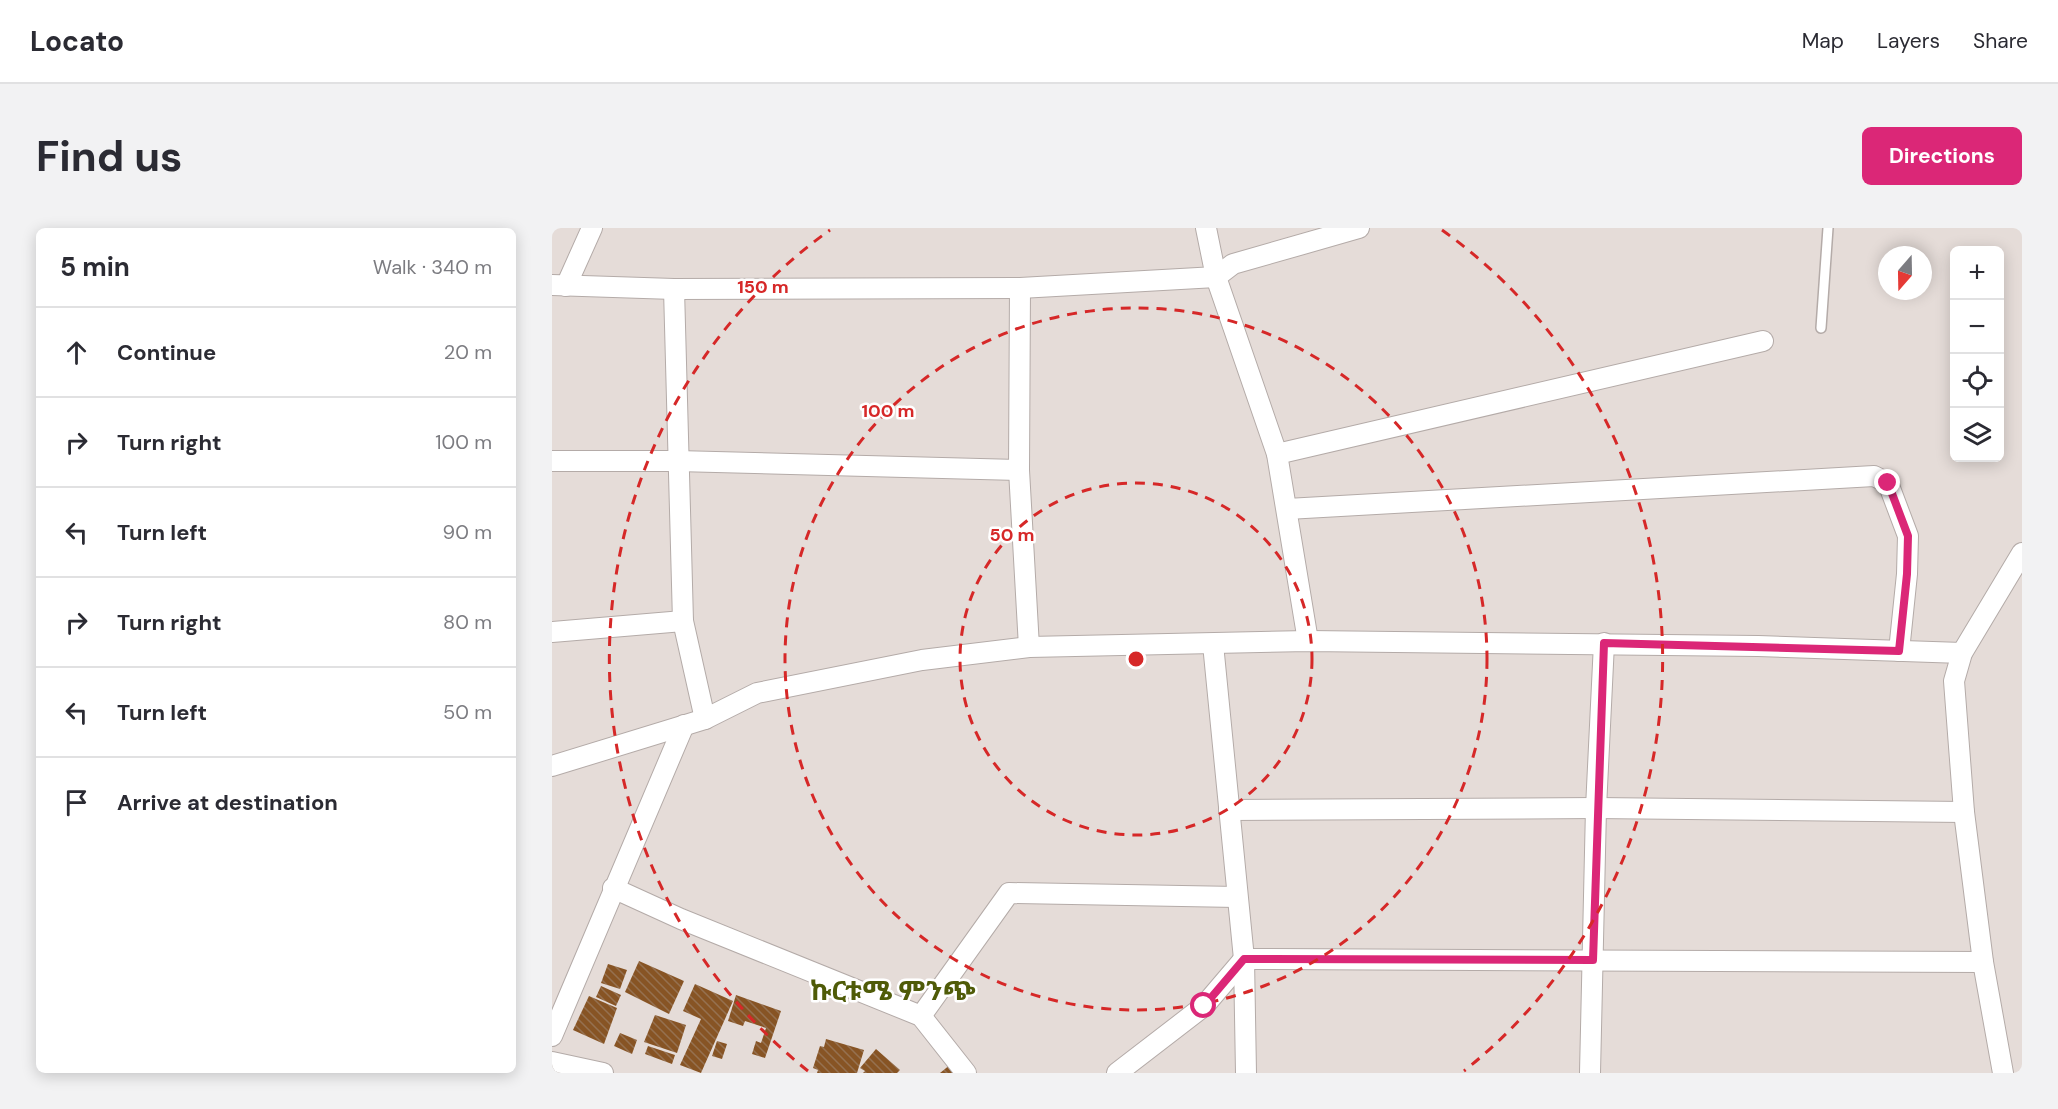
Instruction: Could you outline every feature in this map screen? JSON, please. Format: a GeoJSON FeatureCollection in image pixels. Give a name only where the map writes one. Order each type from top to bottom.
{"type":"FeatureCollection","features":[{"type":"Feature","properties":{"kind":"street"},"geometry":{"type":"LineString","coordinates":[[592,228],[559,286],[674,289],[1020,288],[1216,277],[1233,264],[1359,228]]}},
{"type":"Feature","properties":{"kind":"street"},"geometry":{"type":"LineString","coordinates":[[1206,228],[1216,277],[1277,454],[1308,641]]}},
{"type":"Feature","properties":{"kind":"street"},"geometry":{"type":"LineString","coordinates":[[1020,288],[1019,470],[1029,647]]}},
{"type":"Feature","properties":{"kind":"street"},"geometry":{"type":"LineString","coordinates":[[674,289],[683,621],[705,718]]}},
{"type":"Feature","properties":{"kind":"street"},"geometry":{"type":"LineString","coordinates":[[1277,454],[1763,340]]}},
{"type":"Feature","properties":{"kind":"street"},"geometry":{"type":"LineString","coordinates":[[552,461],[678,461],[1019,470]]}},
{"type":"Feature","properties":{"kind":"street"},"geometry":{"type":"LineString","coordinates":[[1287,509],[1874,476],[1888,483],[1908,536],[1907,574],[1899,651]]}},
{"type":"Feature","properties":{"kind":"street"},"geometry":{"type":"LineString","coordinates":[[2003,1073],[1983,962],[1964,813],[1954,681],[1962,653],[2022,554]]}},
{"type":"Feature","properties":{"kind":"street"},"geometry":{"type":"LineString","coordinates":[[552,632],[683,621]]}},
{"type":"Feature","properties":{"kind":"street"},"geometry":{"type":"LineString","coordinates":[[552,766],[705,718],[757,693],[922,660],[1029,647],[1308,641],[1604,643],[1962,653]]}},
{"type":"Feature","properties":{"kind":"street"},"geometry":{"type":"LineString","coordinates":[[1590,1073],[1596,808],[1604,643]]}},
{"type":"Feature","properties":{"kind":"street"},"geometry":{"type":"LineString","coordinates":[[1213,644],[1244,959],[1246,1073]]}},
{"type":"Feature","properties":{"kind":"street"},"geometry":{"type":"LineString","coordinates":[[552,1036],[684,725]]}},
{"type":"Feature","properties":{"kind":"street"},"geometry":{"type":"LineString","coordinates":[[1229,810],[1596,808],[1964,813]]}},
{"type":"Feature","properties":{"kind":"street"},"geometry":{"type":"LineString","coordinates":[[613,888],[681,919],[921,1016],[966,1073]]}},
{"type":"Feature","properties":{"kind":"street"},"geometry":{"type":"LineString","coordinates":[[921,1016],[1009,892],[1238,897]]}},
{"type":"Feature","properties":{"kind":"street"},"geometry":{"type":"LineString","coordinates":[[1117,1073],[1204,1006],[1244,959],[1983,962]]}},
{"type":"Feature","properties":{"kind":"street"},"geometry":{"type":"LineString","coordinates":[[552,1062],[603,1073]]}},
{"type":"Feature","properties":{"kind":"lane"},"geometry":{"type":"LineString","coordinates":[[1821,328],[1828,228]]}},
{"type":"Feature","properties":{"kind":"building"},"geometry":{"type":"Polygon","coordinates":[[[639,961],[684,981],[669,1014],[625,992],[639,961]]]}},
{"type":"Feature","properties":{"kind":"building"},"geometry":{"type":"Polygon","coordinates":[[[608,964],[627,970],[620,989],[601,983],[608,964]]]}},
{"type":"Feature","properties":{"kind":"building"},"geometry":{"type":"Polygon","coordinates":[[[695,984],[733,1001],[701,1073],[680,1065],[701,1019],[683,1011],[695,984]]]}},
{"type":"Feature","properties":{"kind":"building"},"geometry":{"type":"Polygon","coordinates":[[[601,986],[621,995],[616,1006],[596,997],[601,986]]]}},
{"type":"Feature","properties":{"kind":"building"},"geometry":{"type":"Polygon","coordinates":[[[736,995],[781,1011],[765,1058],[752,1054],[756,1041],[761,1043],[766,1028],[745,1021],[743,1026],[728,1021],[736,995]]]}},
{"type":"Feature","properties":{"kind":"building"},"geometry":{"type":"Polygon","coordinates":[[[589,996],[617,1008],[604,1044],[573,1030],[589,996]]]}},
{"type":"Feature","properties":{"kind":"building"},"geometry":{"type":"Polygon","coordinates":[[[655,1015],[686,1025],[677,1053],[644,1042],[655,1015]]]}},
{"type":"Feature","properties":{"kind":"building"},"geometry":{"type":"Polygon","coordinates":[[[620,1033],[637,1040],[632,1054],[614,1046],[620,1033]]]}},
{"type":"Feature","properties":{"kind":"building"},"geometry":{"type":"Polygon","coordinates":[[[826,1039],[864,1050],[857,1073],[817,1073],[818,1070],[813,1068],[820,1046],[824,1047],[826,1039]]]}},
{"type":"Feature","properties":{"kind":"building"},"geometry":{"type":"Polygon","coordinates":[[[717,1041],[727,1044],[722,1059],[712,1056],[717,1041]]]}},
{"type":"Feature","properties":{"kind":"building"},"geometry":{"type":"Polygon","coordinates":[[[648,1046],[675,1055],[672,1064],[645,1054],[648,1046]]]}},
{"type":"Feature","properties":{"kind":"building"},"geometry":{"type":"Polygon","coordinates":[[[876,1049],[900,1070],[897,1073],[863,1073],[865,1071],[860,1068],[876,1049]]]}},
{"type":"Feature","properties":{"kind":"building"},"geometry":{"type":"Polygon","coordinates":[[[951,1064],[958,1073],[940,1073],[951,1064]]]}},
{"type":"Feature","properties":{"kind":"district","name":"ኩርቱሜ ምንጭ"},"geometry":{"type":"Point","coordinates":[893,991]}},
{"type":"Feature","properties":{"kind":"route"},"geometry":{"type":"LineString","coordinates":[[1204,1006],[1244,959],[1593,960],[1596,808],[1604,643],[1899,651],[1907,574],[1908,536],[1888,483]]}}]}
